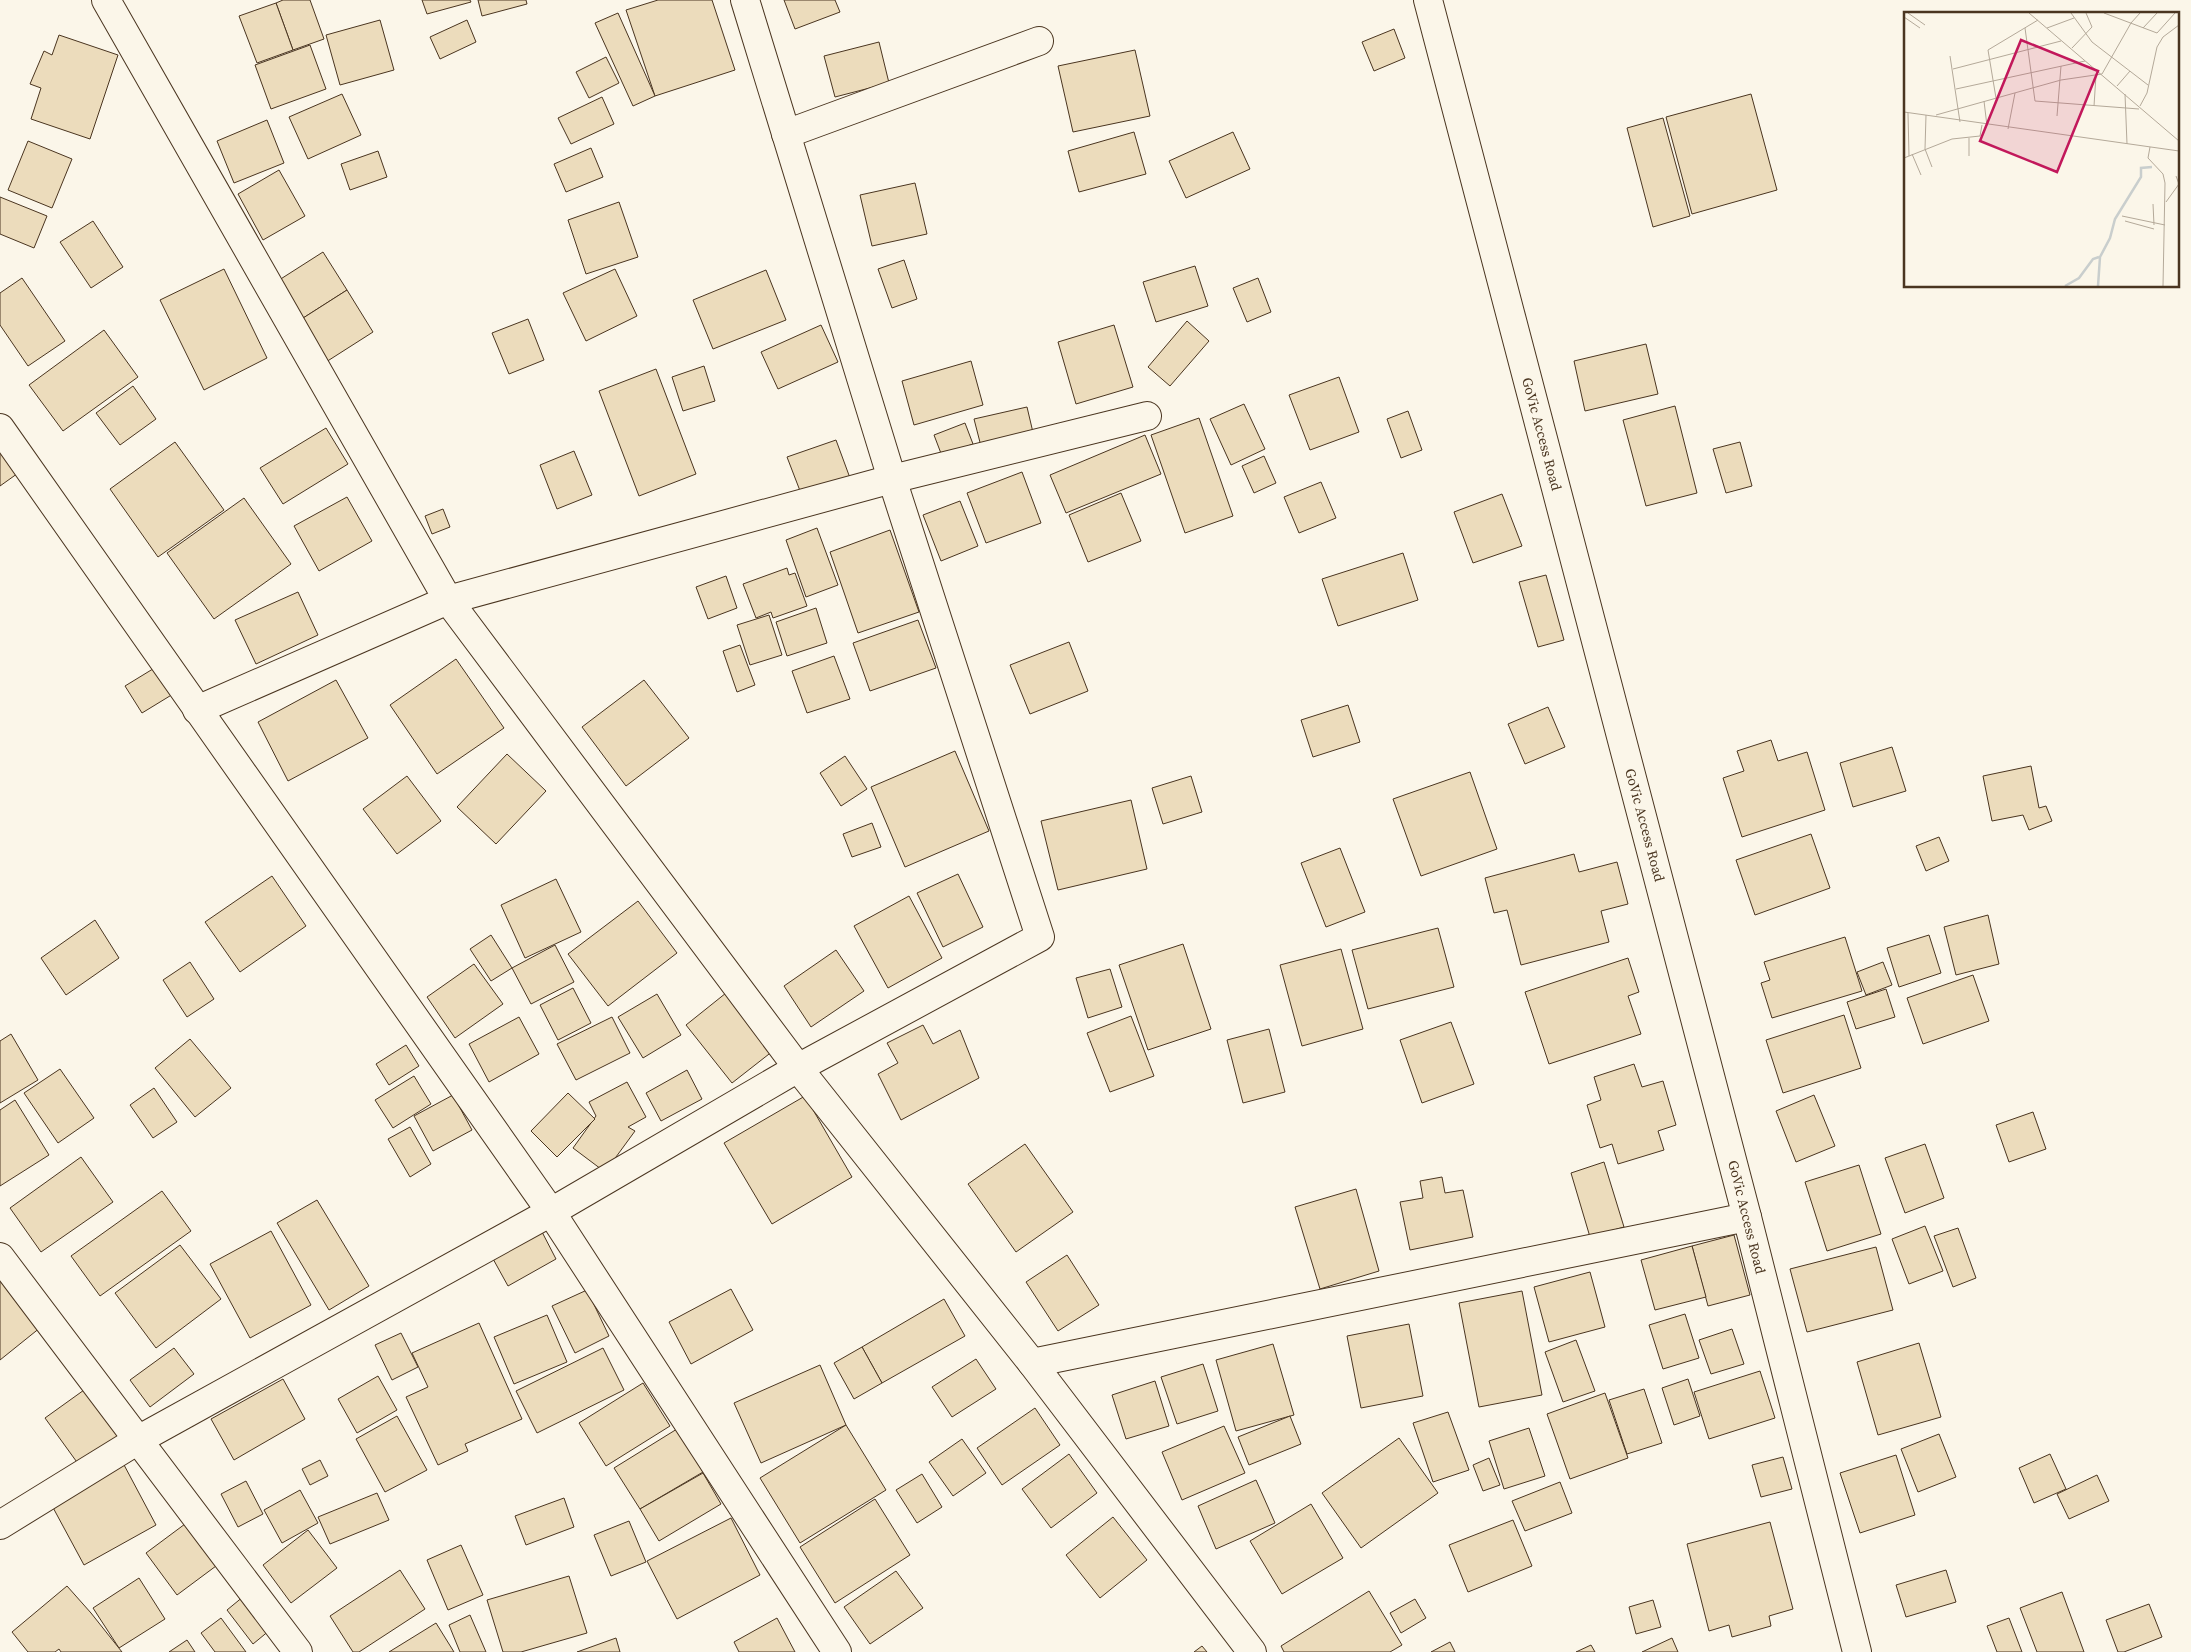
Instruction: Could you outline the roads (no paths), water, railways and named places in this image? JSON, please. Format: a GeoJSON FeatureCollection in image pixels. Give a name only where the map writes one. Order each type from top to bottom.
{"type":"FeatureCollection","features":[{"type":"Feature","properties":{"kind":"street"},"geometry":{"type":"LineString","coordinates":[[106,0],[448,600],[798,1068],[1032,1363],[1252,1652]]}},
{"type":"Feature","properties":{"kind":"street"},"geometry":{"type":"LineString","coordinates":[[0,1525],[138,1440],[551,1212],[798,1068],[1040,937],[892,479],[745,0]]}},
{"type":"Feature","properties":{"kind":"street","name":"GoVic Access Road"},"geometry":{"type":"LineString","coordinates":[[1428,0],[1748,1217],[1851,1649]]}},
{"type":"Feature","properties":{"kind":"street"},"geometry":{"type":"LineString","coordinates":[[786,134],[1039,41]]}},
{"type":"Feature","properties":{"kind":"street"},"geometry":{"type":"LineString","coordinates":[[197,710],[448,600],[892,479],[1147,416]]}},
{"type":"Feature","properties":{"kind":"street"},"geometry":{"type":"LineString","coordinates":[[0,428],[551,1212],[837,1652]]}},
{"type":"Feature","properties":{"kind":"street"},"geometry":{"type":"LineString","coordinates":[[1032,1363],[1748,1217]]}},
{"type":"Feature","properties":{"kind":"street"},"geometry":{"type":"LineString","coordinates":[[0,1257],[298,1652]]}}]}
